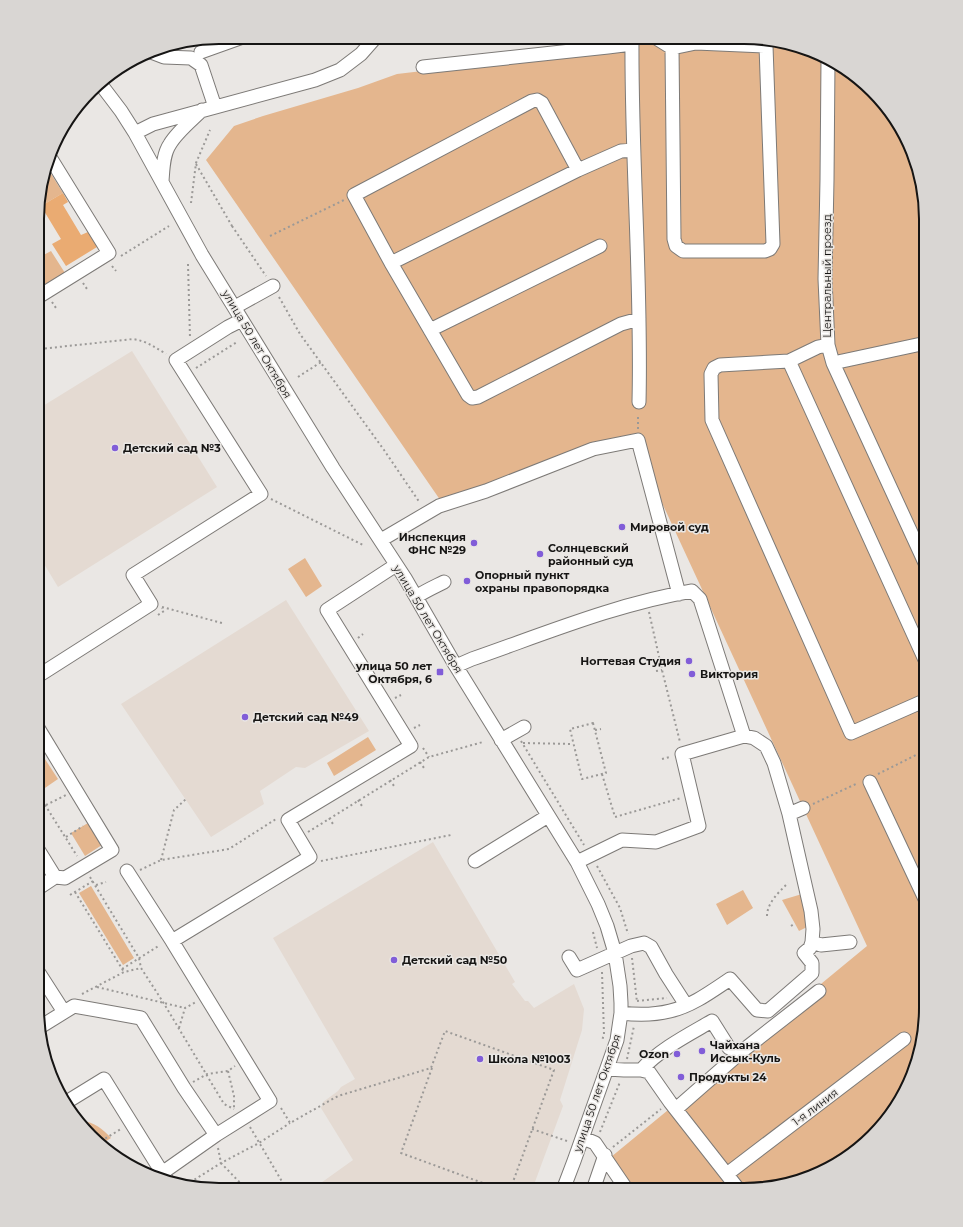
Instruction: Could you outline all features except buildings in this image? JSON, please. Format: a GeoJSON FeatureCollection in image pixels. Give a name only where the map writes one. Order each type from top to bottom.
{"type":"FeatureCollection","features":[{"type":"Feature","properties":{"kind":"street"},"geometry":{"type":"LineString","coordinates":[[208,44],[198,46],[202,58],[201,65],[215,107]]}},
{"type":"Feature","properties":{"kind":"street"},"geometry":{"type":"LineString","coordinates":[[135,133],[153,124],[315,80],[340,70],[361,54],[370,44]]}},
{"type":"Feature","properties":{"kind":"street"},"geometry":{"type":"LineString","coordinates":[[423,66],[608,47],[620,44]]}},
{"type":"Feature","properties":{"kind":"street"},"geometry":{"type":"LineString","coordinates":[[632,44],[633,150],[640,363],[639,402]]}},
{"type":"Feature","properties":{"kind":"street"},"geometry":{"type":"LineString","coordinates":[[666,44],[672,48],[691,44]]}},
{"type":"Feature","properties":{"kind":"street"},"geometry":{"type":"LineString","coordinates":[[672,48],[674,239],[676,246],[682,251],[765,252],[770,249],[773,244],[766,46],[719,44]]}},
{"type":"Feature","properties":{"kind":"street"},"geometry":{"type":"LineString","coordinates":[[159,54],[191,58],[201,65]]}},
{"type":"Feature","properties":{"kind":"street","name":"Центральный проезд"},"geometry":{"type":"LineString","coordinates":[[828,65],[828,180],[825,278],[828,345],[833,363],[919,550]]}},
{"type":"Feature","properties":{"kind":"street","name":"улица 50 лет Октября"},"geometry":{"type":"LineString","coordinates":[[103,88],[135,133],[202,255],[333,468],[381,540],[501,740],[577,862],[598,904],[607,926],[615,953],[620,986],[621,1013],[618,1040],[566,1183]]}},
{"type":"Feature","properties":{"kind":"street"},"geometry":{"type":"LineString","coordinates":[[578,170],[542,103],[537,100],[532,101],[354,195],[391,263],[468,395],[472,398],[478,397],[621,324],[639,319]]}},
{"type":"Feature","properties":{"kind":"street"},"geometry":{"type":"LineString","coordinates":[[162,181],[164,162],[169,145],[202,110]]}},
{"type":"Feature","properties":{"kind":"street"},"geometry":{"type":"LineString","coordinates":[[391,263],[578,170],[621,151],[633,150]]}},
{"type":"Feature","properties":{"kind":"street"},"geometry":{"type":"LineString","coordinates":[[45,298],[109,253],[53,163]]}},
{"type":"Feature","properties":{"kind":"street"},"geometry":{"type":"LineString","coordinates":[[430,330],[600,246]]}},
{"type":"Feature","properties":{"kind":"street"},"geometry":{"type":"LineString","coordinates":[[235,307],[273,286]]}},
{"type":"Feature","properties":{"kind":"street"},"geometry":{"type":"LineString","coordinates":[[44,672],[156,605],[133,575],[265,494],[176,360],[242,320]]}},
{"type":"Feature","properties":{"kind":"street"},"geometry":{"type":"LineString","coordinates":[[828,345],[818,347],[789,362],[720,365],[714,368],[711,374],[712,420],[851,733],[919,703]]}},
{"type":"Feature","properties":{"kind":"street"},"geometry":{"type":"LineString","coordinates":[[833,363],[919,345]]}},
{"type":"Feature","properties":{"kind":"street"},"geometry":{"type":"LineString","coordinates":[[789,362],[919,647]]}},
{"type":"Feature","properties":{"kind":"street"},"geometry":{"type":"LineString","coordinates":[[381,540],[439,506],[486,491],[593,449],[638,440],[679,594]]}},
{"type":"Feature","properties":{"kind":"street"},"geometry":{"type":"LineString","coordinates":[[172,941],[310,857],[288,820],[411,746],[327,610],[396,566]]}},
{"type":"Feature","properties":{"kind":"street"},"geometry":{"type":"LineString","coordinates":[[416,597],[430,588],[444,582]]}},
{"type":"Feature","properties":{"kind":"street"},"geometry":{"type":"LineString","coordinates":[[456,666],[472,659],[562,634],[596,616],[647,601],[692,591],[700,599],[744,736]]}},
{"type":"Feature","properties":{"kind":"street"},"geometry":{"type":"LineString","coordinates":[[501,740],[521,734]]}},
{"type":"Feature","properties":{"kind":"street"},"geometry":{"type":"LineString","coordinates":[[577,862],[622,840],[656,842],[699,826],[682,754],[744,736],[754,738],[766,746],[774,763],[789,814],[811,911],[813,929],[812,942],[810,948],[804,953],[812,963],[812,973],[768,1011],[757,1010],[730,979],[703,996],[683,1001],[671,1011],[644,1015],[621,1013]]}},
{"type":"Feature","properties":{"kind":"street"},"geometry":{"type":"LineString","coordinates":[[44,738],[112,850],[66,878],[55,877],[44,884]]}},
{"type":"Feature","properties":{"kind":"street"},"geometry":{"type":"LineString","coordinates":[[870,782],[919,886]]}},
{"type":"Feature","properties":{"kind":"street"},"geometry":{"type":"LineString","coordinates":[[789,814],[803,808]]}},
{"type":"Feature","properties":{"kind":"street"},"geometry":{"type":"LineString","coordinates":[[475,861],[548,816]]}},
{"type":"Feature","properties":{"kind":"street"},"geometry":{"type":"LineString","coordinates":[[44,859],[55,877]]}},
{"type":"Feature","properties":{"kind":"street"},"geometry":{"type":"LineString","coordinates":[[127,871],[172,941],[270,1101],[216,1136],[167,1175]]}},
{"type":"Feature","properties":{"kind":"street"},"geometry":{"type":"LineString","coordinates":[[812,942],[821,945],[850,942]]}},
{"type":"Feature","properties":{"kind":"street"},"geometry":{"type":"LineString","coordinates":[[569,957],[576,970],[631,946],[644,943],[651,947],[683,1001]]}},
{"type":"Feature","properties":{"kind":"street"},"geometry":{"type":"LineString","coordinates":[[44,981],[64,1012]]}},
{"type":"Feature","properties":{"kind":"street"},"geometry":{"type":"LineString","coordinates":[[673,1106],[819,990]]}},
{"type":"Feature","properties":{"kind":"street"},"geometry":{"type":"LineString","coordinates":[[44,1024],[74,1006],[141,1018],[184,1088],[216,1136]]}},
{"type":"Feature","properties":{"kind":"street"},"geometry":{"type":"LineString","coordinates":[[641,1070],[649,1060],[683,1037],[712,1021],[729,1048]]}},
{"type":"Feature","properties":{"kind":"street","name":"1-я линия"},"geometry":{"type":"LineString","coordinates":[[727,1174],[904,1039]]}},
{"type":"Feature","properties":{"kind":"street"},"geometry":{"type":"LineString","coordinates":[[607,1069],[641,1070],[649,1072],[673,1106],[734,1183]]}},
{"type":"Feature","properties":{"kind":"street"},"geometry":{"type":"LineString","coordinates":[[70,1100],[104,1079],[163,1174]]}},
{"type":"Feature","properties":{"kind":"street"},"geometry":{"type":"LineString","coordinates":[[582,1138],[595,1143],[622,1183]]}},
{"type":"Feature","properties":{"kind":"street"},"geometry":{"type":"LineString","coordinates":[[595,1183],[605,1156]]}},
{"type":"Feature","properties":{"kind":"path"},"geometry":{"type":"LineString","coordinates":[[190,203],[196,163],[210,130]]}},
{"type":"Feature","properties":{"kind":"path"},"geometry":{"type":"LineString","coordinates":[[196,163],[232,227],[273,286],[300,334],[384,450],[427,514]]}},
{"type":"Feature","properties":{"kind":"path"},"geometry":{"type":"LineString","coordinates":[[270,236],[354,195]]}},
{"type":"Feature","properties":{"kind":"path"},"geometry":{"type":"LineString","coordinates":[[120,257],[169,226]]}},
{"type":"Feature","properties":{"kind":"path"},"geometry":{"type":"LineString","coordinates":[[110,263],[116,271]]}},
{"type":"Feature","properties":{"kind":"path"},"geometry":{"type":"LineString","coordinates":[[188,264],[190,351]]}},
{"type":"Feature","properties":{"kind":"path"},"geometry":{"type":"LineString","coordinates":[[82,281],[87,289]]}},
{"type":"Feature","properties":{"kind":"path"},"geometry":{"type":"LineString","coordinates":[[45,298],[56,308]]}},
{"type":"Feature","properties":{"kind":"path"},"geometry":{"type":"LineString","coordinates":[[44,348],[124,340],[141,340],[176,360]]}},
{"type":"Feature","properties":{"kind":"path"},"geometry":{"type":"LineString","coordinates":[[192,370],[237,342]]}},
{"type":"Feature","properties":{"kind":"path"},"geometry":{"type":"LineString","coordinates":[[298,377],[321,362]]}},
{"type":"Feature","properties":{"kind":"path"},"geometry":{"type":"LineString","coordinates":[[638,440],[639,402]]}},
{"type":"Feature","properties":{"kind":"path"},"geometry":{"type":"LineString","coordinates":[[265,494],[273,500],[363,545]]}},
{"type":"Feature","properties":{"kind":"path"},"geometry":{"type":"LineString","coordinates":[[265,494],[273,500]]}},
{"type":"Feature","properties":{"kind":"path"},"geometry":{"type":"LineString","coordinates":[[647,601],[682,754]]}},
{"type":"Feature","properties":{"kind":"path"},"geometry":{"type":"LineString","coordinates":[[156,605],[164,611],[158,616]]}},
{"type":"Feature","properties":{"kind":"path"},"geometry":{"type":"LineString","coordinates":[[156,605],[222,623]]}},
{"type":"Feature","properties":{"kind":"path"},"geometry":{"type":"LineString","coordinates":[[656,671],[662,670]]}},
{"type":"Feature","properties":{"kind":"path"},"geometry":{"type":"LineString","coordinates":[[393,700],[401,695]]}},
{"type":"Feature","properties":{"kind":"path"},"geometry":{"type":"LineString","coordinates":[[593,723],[595,730],[606,773],[582,779],[570,729],[593,723]]}},
{"type":"Feature","properties":{"kind":"path"},"geometry":{"type":"LineString","coordinates":[[412,730],[420,725]]}},
{"type":"Feature","properties":{"kind":"path"},"geometry":{"type":"LineString","coordinates":[[595,730],[601,729]]}},
{"type":"Feature","properties":{"kind":"path"},"geometry":{"type":"LineString","coordinates":[[521,734],[574,744]]}},
{"type":"Feature","properties":{"kind":"path"},"geometry":{"type":"LineString","coordinates":[[521,734],[557,803]]}},
{"type":"Feature","properties":{"kind":"path"},"geometry":{"type":"LineString","coordinates":[[305,833],[429,757],[483,742]]}},
{"type":"Feature","properties":{"kind":"path"},"geometry":{"type":"LineString","coordinates":[[422,746],[429,757]]}},
{"type":"Feature","properties":{"kind":"path"},"geometry":{"type":"LineString","coordinates":[[420,762],[424,768]]}},
{"type":"Feature","properties":{"kind":"path"},"geometry":{"type":"LineString","coordinates":[[602,774],[615,816],[692,795]]}},
{"type":"Feature","properties":{"kind":"path"},"geometry":{"type":"LineString","coordinates":[[390,780],[394,786]]}},
{"type":"Feature","properties":{"kind":"path"},"geometry":{"type":"LineString","coordinates":[[46,805],[75,790]]}},
{"type":"Feature","properties":{"kind":"path"},"geometry":{"type":"LineString","coordinates":[[161,860],[174,810],[186,799]]}},
{"type":"Feature","properties":{"kind":"path"},"geometry":{"type":"LineString","coordinates":[[358,800],[362,806]]}},
{"type":"Feature","properties":{"kind":"path"},"geometry":{"type":"LineString","coordinates":[[44,802],[96,885],[139,958],[141,968],[224,1104],[234,1108],[244,1117],[283,1183]]}},
{"type":"Feature","properties":{"kind":"path"},"geometry":{"type":"LineString","coordinates":[[127,871],[138,871],[161,860],[229,849],[277,818],[288,820]]}},
{"type":"Feature","properties":{"kind":"path"},"geometry":{"type":"LineString","coordinates":[[329,818],[333,824]]}},
{"type":"Feature","properties":{"kind":"path"},"geometry":{"type":"LineString","coordinates":[[66,837],[93,819]]}},
{"type":"Feature","properties":{"kind":"path"},"geometry":{"type":"LineString","coordinates":[[318,855],[322,861],[451,835]]}},
{"type":"Feature","properties":{"kind":"path"},"geometry":{"type":"LineString","coordinates":[[70,895],[93,881]]}},
{"type":"Feature","properties":{"kind":"path"},"geometry":{"type":"LineString","coordinates":[[96,885],[106,882]]}},
{"type":"Feature","properties":{"kind":"path"},"geometry":{"type":"LineString","coordinates":[[767,916],[767,910],[774,898],[788,883]]}},
{"type":"Feature","properties":{"kind":"path"},"geometry":{"type":"LineString","coordinates":[[75,892],[124,972]]}},
{"type":"Feature","properties":{"kind":"path"},"geometry":{"type":"LineString","coordinates":[[593,932],[600,959],[604,1034],[602,1041]]}},
{"type":"Feature","properties":{"kind":"path"},"geometry":{"type":"LineString","coordinates":[[122,969],[161,944],[172,941]]}},
{"type":"Feature","properties":{"kind":"path"},"geometry":{"type":"LineString","coordinates":[[141,968],[124,972],[96,987],[185,1008]]}},
{"type":"Feature","properties":{"kind":"path"},"geometry":{"type":"LineString","coordinates":[[178,1028],[185,1008],[206,996]]}},
{"type":"Feature","properties":{"kind":"path"},"geometry":{"type":"LineString","coordinates":[[637,1001],[683,1001]]}},
{"type":"Feature","properties":{"kind":"path"},"geometry":{"type":"LineString","coordinates":[[192,1181],[338,1096],[431,1068],[445,1031],[554,1070],[513,1183]]}},
{"type":"Feature","properties":{"kind":"path"},"geometry":{"type":"LineString","coordinates":[[192,1083],[207,1074],[228,1071],[245,1060]]}},
{"type":"Feature","properties":{"kind":"path"},"geometry":{"type":"LineString","coordinates":[[432,1068],[401,1153],[483,1183]]}},
{"type":"Feature","properties":{"kind":"path"},"geometry":{"type":"LineString","coordinates":[[228,1071],[234,1096],[234,1108]]}},
{"type":"Feature","properties":{"kind":"path"},"geometry":{"type":"LineString","coordinates":[[278,1103],[290,1123]]}},
{"type":"Feature","properties":{"kind":"path"},"geometry":{"type":"LineString","coordinates":[[605,1156],[673,1106]]}},
{"type":"Feature","properties":{"kind":"path"},"geometry":{"type":"LineString","coordinates":[[103,1140],[131,1123]]}},
{"type":"Feature","properties":{"kind":"path"},"geometry":{"type":"LineString","coordinates":[[532,1129],[567,1141],[566,1146]]}},
{"type":"Feature","properties":{"kind":"path"},"geometry":{"type":"LineString","coordinates":[[221,1163],[240,1183]]}},
{"type":"Feature","properties":{"kind":"shaded area"},"geometry":{"type":"Polygon","coordinates":[[[621,44],[755,44],[778,47],[811,57],[832,67],[851,80],[868,95],[883,112],[896,132],[906,152],[918,196],[918,1031],[910,1064],[896,1096],[883,1115],[868,1132],[851,1147],[832,1160],[800,1174],[767,1182],[628,1183],[611,1157],[867,946],[632,438],[445,507],[206,160],[234,126],[358,88],[397,74],[609,49],[621,44]]]}},
{"type":"Feature","properties":{"kind":"shaded area"},"geometry":{"type":"Polygon","coordinates":[[[50,173],[63,193],[44,204],[50,173]]]}},
{"type":"Feature","properties":{"kind":"shaded area"},"geometry":{"type":"Polygon","coordinates":[[[63,193],[68,202],[63,205],[81,235],[88,232],[97,247],[66,266],[52,244],[61,239],[44,211],[44,204],[63,193]]]}},
{"type":"Feature","properties":{"kind":"shaded area"},"geometry":{"type":"Polygon","coordinates":[[[51,251],[65,273],[44,285],[44,255],[51,251]]]}},
{"type":"Feature","properties":{"kind":"shaded area","name":"Детский сад №3"},"geometry":{"type":"Polygon","coordinates":[[[132,351],[217,487],[58,587],[44,564],[44,405],[132,351]]]}},
{"type":"Feature","properties":{"kind":"shaded area"},"geometry":{"type":"Polygon","coordinates":[[[305,558],[322,586],[306,597],[288,569],[305,558]]]}},
{"type":"Feature","properties":{"kind":"shaded area","name":"Детский сад №49"},"geometry":{"type":"Polygon","coordinates":[[[286,600],[369,731],[305,768],[296,767],[260,791],[264,804],[211,837],[121,704],[286,600]]]}},
{"type":"Feature","properties":{"kind":"shaded area"},"geometry":{"type":"Polygon","coordinates":[[[368,737],[376,750],[334,776],[327,763],[368,737]]]}},
{"type":"Feature","properties":{"kind":"shaded area"},"geometry":{"type":"Polygon","coordinates":[[[44,758],[58,779],[44,789],[44,758]]]}},
{"type":"Feature","properties":{"kind":"shaded area"},"geometry":{"type":"Polygon","coordinates":[[[88,823],[102,845],[85,856],[71,833],[88,823]]]}},
{"type":"Feature","properties":{"kind":"shaded area"},"geometry":{"type":"Polygon","coordinates":[[[433,842],[515,982],[512,984],[525,1001],[528,1001],[534,1008],[574,984],[584,1009],[582,1030],[560,1100],[563,1106],[535,1183],[321,1183],[353,1160],[321,1108],[323,1102],[341,1087],[355,1079],[273,938],[433,842]]]}},
{"type":"Feature","properties":{"kind":"shaded area"},"geometry":{"type":"Polygon","coordinates":[[[91,886],[134,958],[123,965],[79,893],[91,886]]]}},
{"type":"Feature","properties":{"kind":"shaded area"},"geometry":{"type":"Polygon","coordinates":[[[743,890],[753,908],[727,925],[716,904],[743,890]]]}},
{"type":"Feature","properties":{"kind":"shaded area"},"geometry":{"type":"Polygon","coordinates":[[[802,894],[807,927],[799,931],[782,900],[802,894]]]}},
{"type":"Feature","properties":{"kind":"shaded area"},"geometry":{"type":"Polygon","coordinates":[[[86,1122],[98,1126],[111,1138],[106,1141],[86,1122]]]}},
{"type":"Feature","properties":{"kind":"place","name":"Детский сад №3"},"geometry":{"type":"Point","coordinates":[115,448]}},
{"type":"Feature","properties":{"kind":"place","name":"Мировой суд"},"geometry":{"type":"Point","coordinates":[622,527]}},
{"type":"Feature","properties":{"kind":"place","name":"Инспекция ФНС №29"},"geometry":{"type":"Point","coordinates":[474,543]}},
{"type":"Feature","properties":{"kind":"place","name":"Солнцевский районный суд"},"geometry":{"type":"Point","coordinates":[540,554]}},
{"type":"Feature","properties":{"kind":"place","name":"Опорный пункт охраны правопорядка"},"geometry":{"type":"Point","coordinates":[467,581]}},
{"type":"Feature","properties":{"kind":"place","name":"Ногтевая Студия"},"geometry":{"type":"Point","coordinates":[689,661]}},
{"type":"Feature","properties":{"kind":"place","name":"улица 50 лет Октября, 6"},"geometry":{"type":"Point","coordinates":[440,672]}},
{"type":"Feature","properties":{"kind":"place","name":"Виктория"},"geometry":{"type":"Point","coordinates":[692,674]}},
{"type":"Feature","properties":{"kind":"place","name":"Детский сад №49"},"geometry":{"type":"Point","coordinates":[245,717]}},
{"type":"Feature","properties":{"kind":"place","name":"Детский сад №50"},"geometry":{"type":"Point","coordinates":[394,960]}},
{"type":"Feature","properties":{"kind":"place","name":"Чайхана Иссык-Куль"},"geometry":{"type":"Point","coordinates":[702,1051]}},
{"type":"Feature","properties":{"kind":"place","name":"Ozon"},"geometry":{"type":"Point","coordinates":[677,1054]}},
{"type":"Feature","properties":{"kind":"place","name":"Школа №1003"},"geometry":{"type":"Point","coordinates":[480,1059]}},
{"type":"Feature","properties":{"kind":"place","name":"Продукты 24"},"geometry":{"type":"Point","coordinates":[681,1077]}}]}
